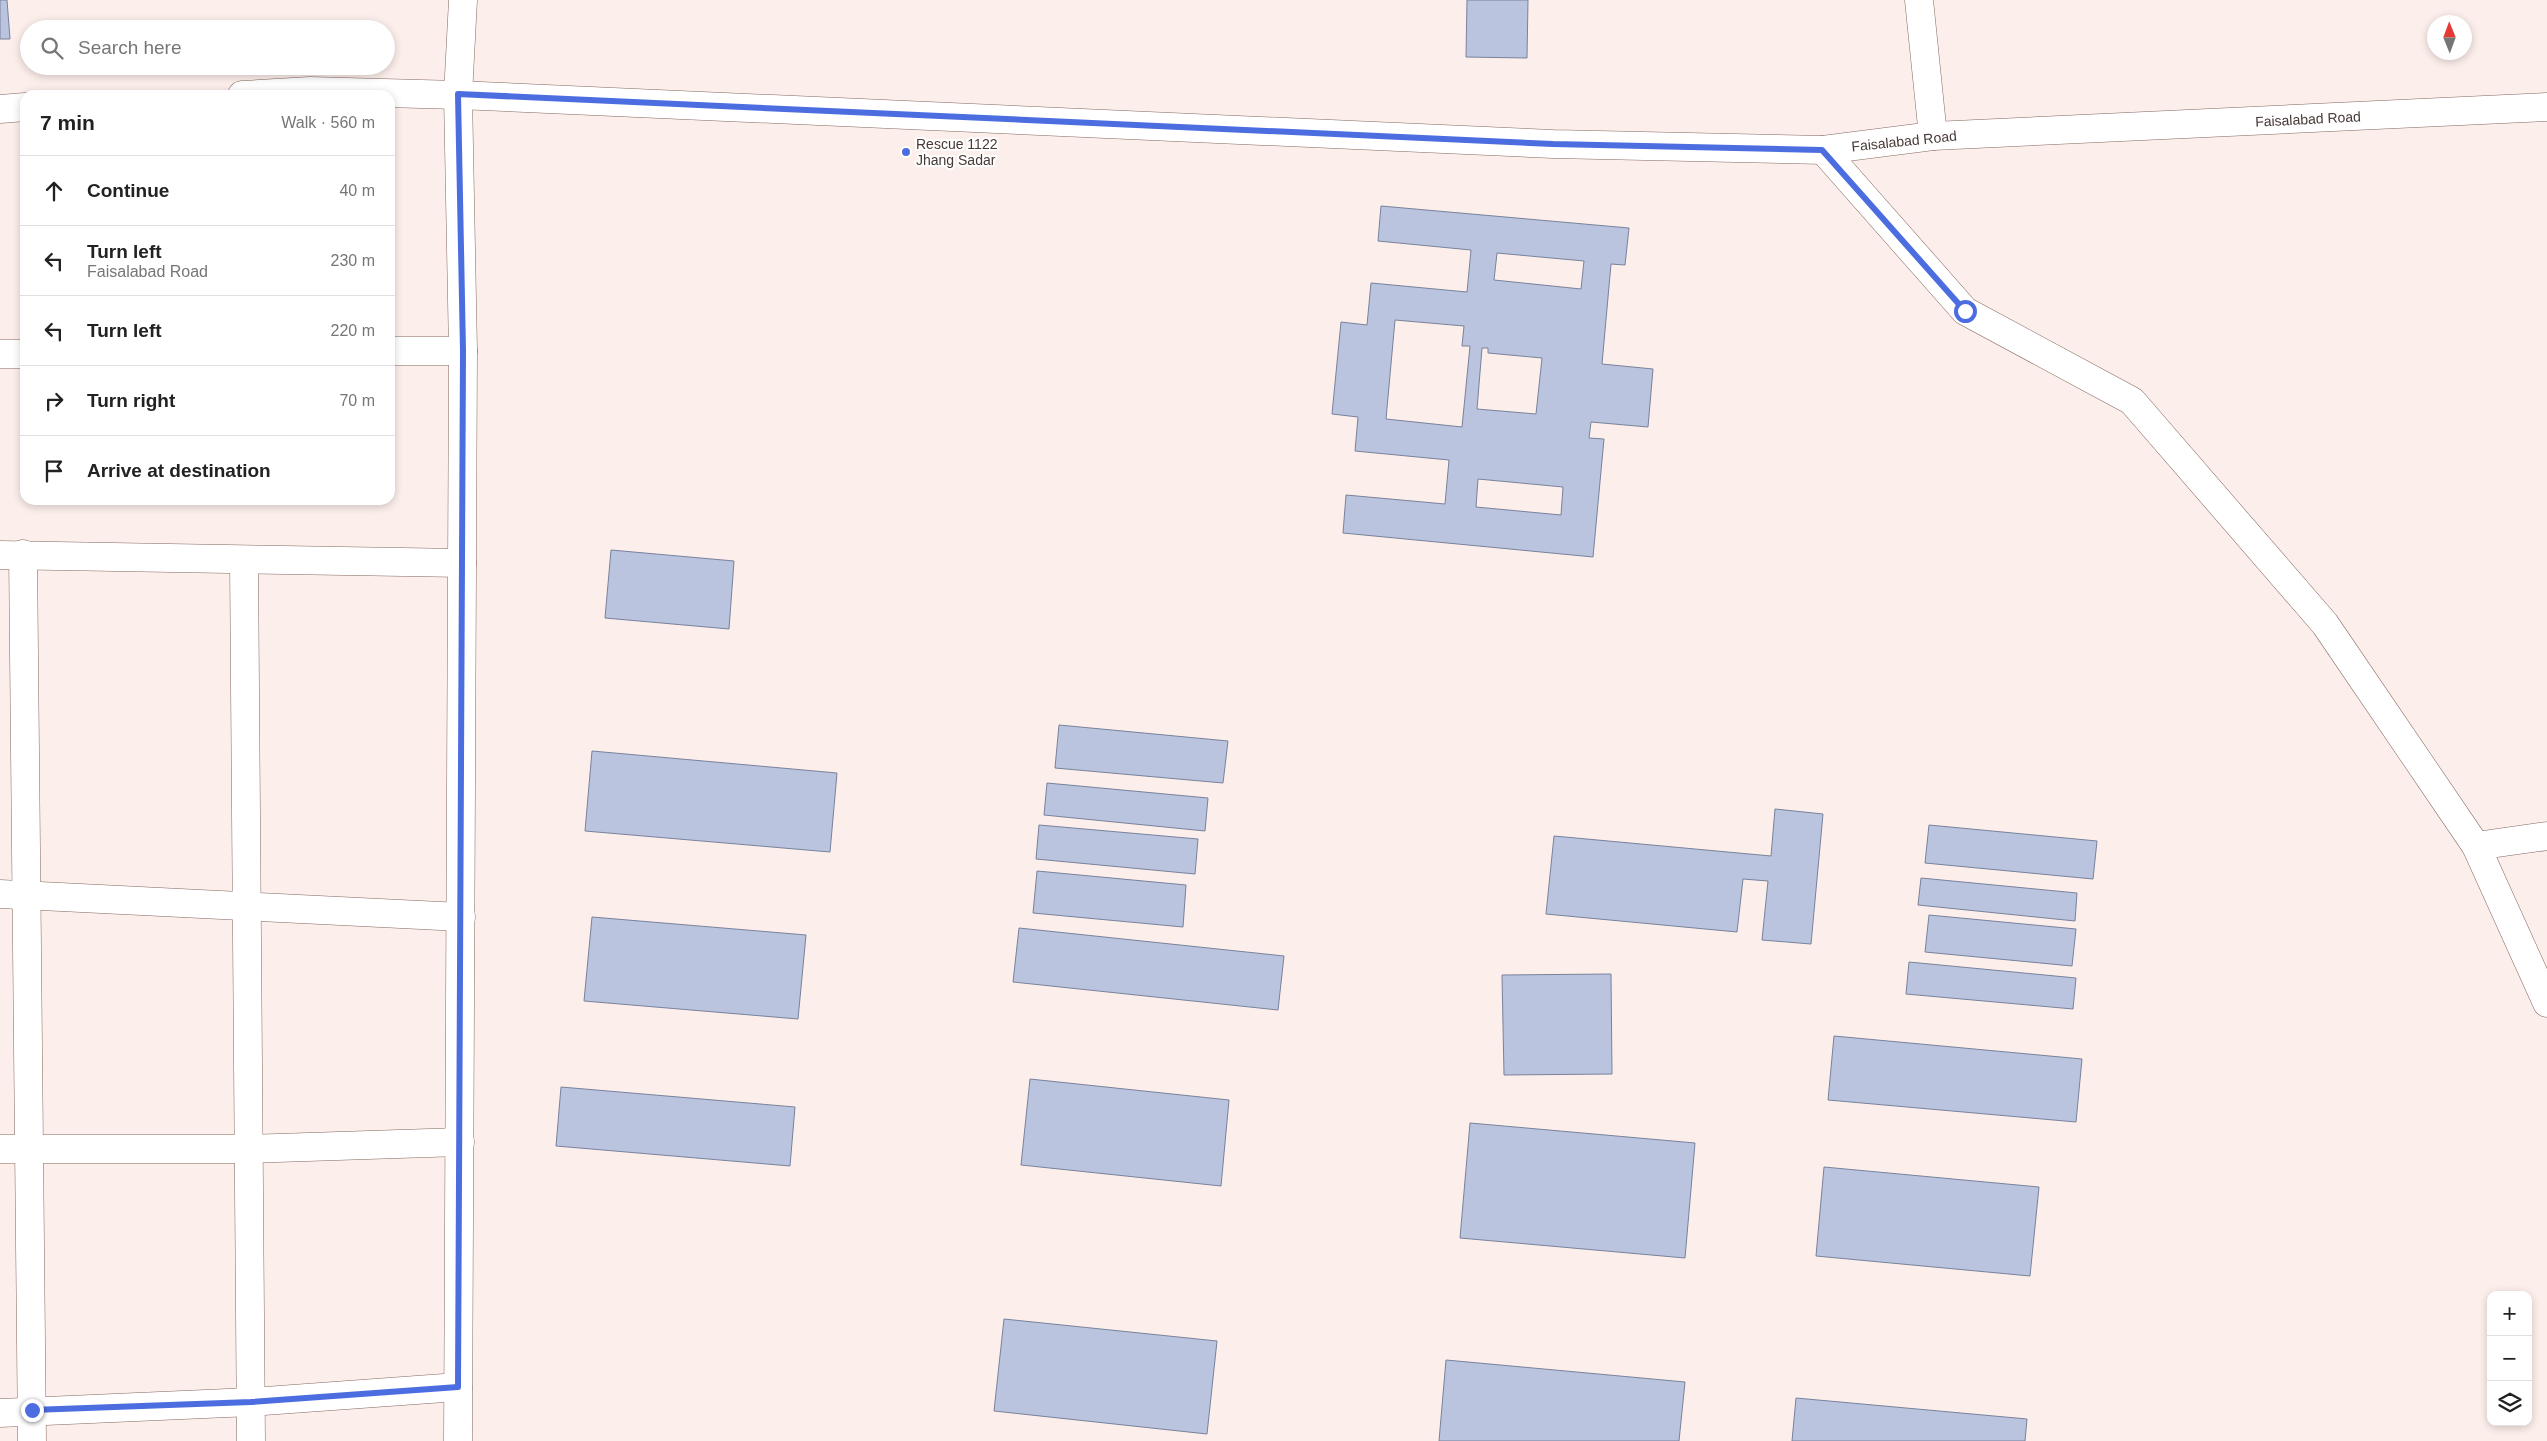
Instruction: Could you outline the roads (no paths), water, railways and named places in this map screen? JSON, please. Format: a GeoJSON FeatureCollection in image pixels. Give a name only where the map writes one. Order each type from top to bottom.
{"type":"FeatureCollection","features":[{"type":"Feature","properties":{"kind":"street"},"geometry":{"type":"LineString","coordinates":[[458,1441],[463,351],[458,94],[463,0]]}},
{"type":"Feature","properties":{"kind":"street"},"geometry":{"type":"LineString","coordinates":[[1920,0],[1933,136]]}},
{"type":"Feature","properties":{"kind":"street","name":"Faisalabad Road"},"geometry":{"type":"LineString","coordinates":[[395,93],[1543,143],[1822,150],[1933,136],[2547,107]]}},
{"type":"Feature","properties":{"kind":"street"},"geometry":{"type":"LineString","coordinates":[[0,108],[20,107]]}},
{"type":"Feature","properties":{"kind":"street"},"geometry":{"type":"LineString","coordinates":[[1822,150],[1965,311],[2132,401],[2324,624],[2476,846],[2547,1003]]}},
{"type":"Feature","properties":{"kind":"street"},"geometry":{"type":"LineString","coordinates":[[395,351],[463,351]]}},
{"type":"Feature","properties":{"kind":"street"},"geometry":{"type":"LineString","coordinates":[[0,354],[20,354]]}},
{"type":"Feature","properties":{"kind":"street"},"geometry":{"type":"LineString","coordinates":[[32,1441],[30,1148],[13,894],[12,555],[462,563]]}},
{"type":"Feature","properties":{"kind":"street"},"geometry":{"type":"LineString","coordinates":[[244,560],[251,1441]]}},
{"type":"Feature","properties":{"kind":"street"},"geometry":{"type":"LineString","coordinates":[[2476,846],[2547,836]]}},
{"type":"Feature","properties":{"kind":"street"},"geometry":{"type":"LineString","coordinates":[[13,894],[460,917]]}},
{"type":"Feature","properties":{"kind":"street"},"geometry":{"type":"LineString","coordinates":[[0,1149],[248,1149],[460,1142]]}},
{"type":"Feature","properties":{"kind":"street"},"geometry":{"type":"LineString","coordinates":[[0,1412],[251,1402],[458,1387]]}},
{"type":"Feature","properties":{"kind":"place","name":"Rescue 1122 Jhang Sadar"},"geometry":{"type":"Point","coordinates":[906,152]}}]}
